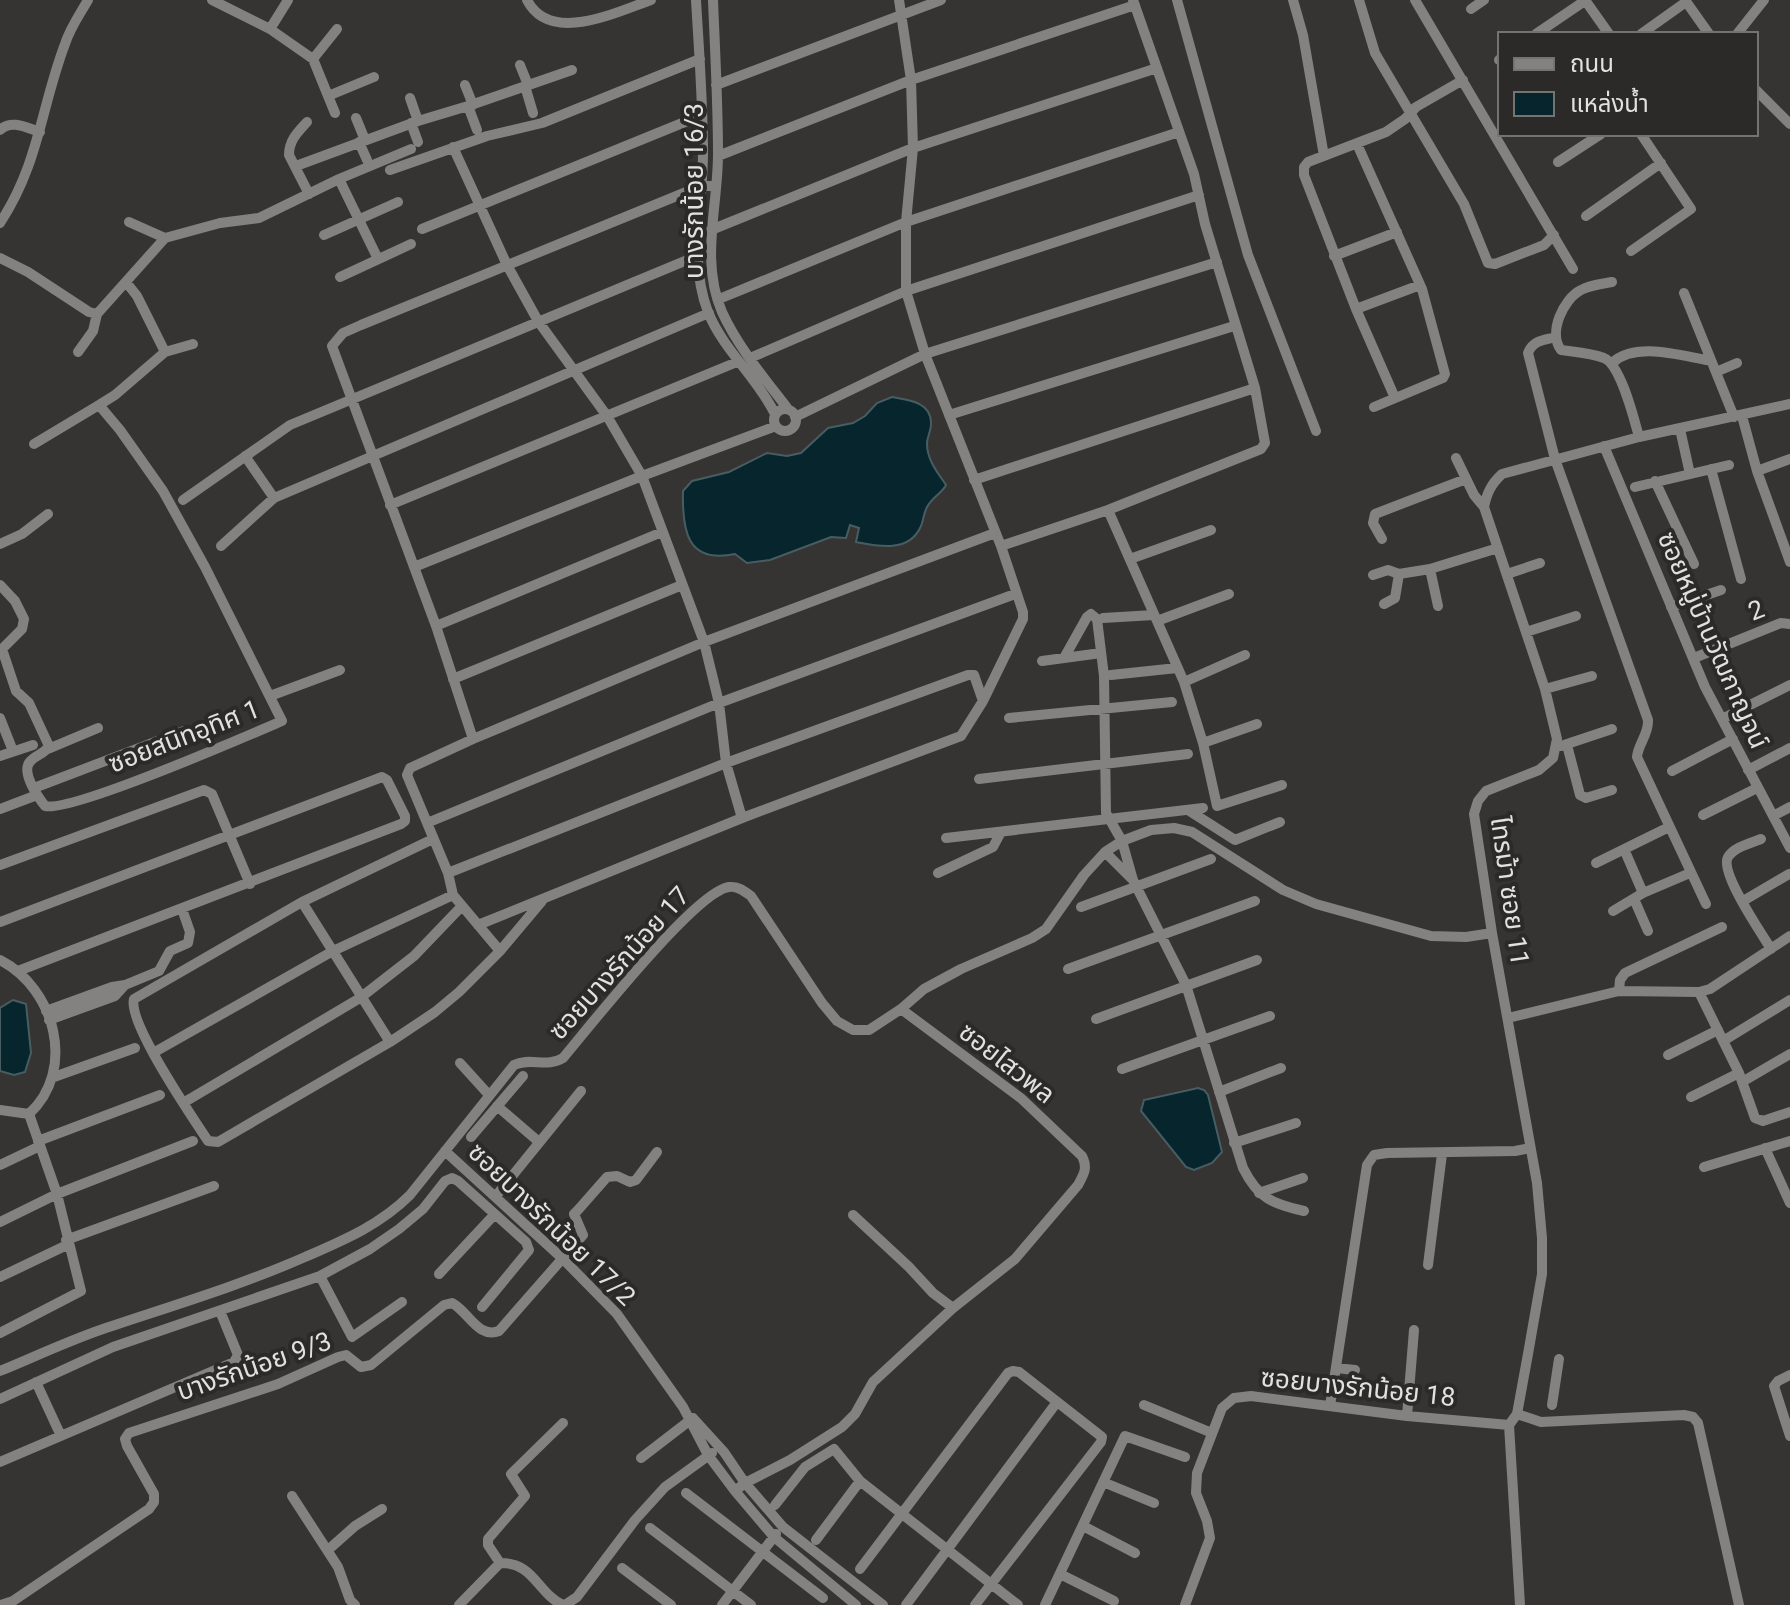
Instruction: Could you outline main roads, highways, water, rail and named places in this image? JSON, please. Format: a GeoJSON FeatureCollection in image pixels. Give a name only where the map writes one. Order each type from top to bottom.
{"type":"FeatureCollection","features":[{"type":"Feature","properties":{"kind":"water"},"geometry":{"type":"Polygon","coordinates":[[[892,397],[918,403],[928,411],[931,424],[927,450],[946,485],[927,507],[915,536],[891,546],[873,545],[856,542],[859,528],[850,525],[846,538],[831,537],[770,560],[747,563],[735,554],[706,554],[691,541],[684,519],[683,491],[692,481],[729,472],[767,453],[787,456],[801,453],[828,428],[853,423],[877,403],[892,397]]]}},
{"type":"Feature","properties":{"kind":"water"},"geometry":{"type":"Polygon","coordinates":[[[13,1000],[26,1004],[31,1053],[25,1072],[14,1075],[0,1071],[0,1008],[13,1000]]]}},
{"type":"Feature","properties":{"kind":"water"},"geometry":{"type":"Polygon","coordinates":[[[1198,1088],[1208,1095],[1222,1152],[1212,1163],[1194,1170],[1186,1167],[1141,1111],[1144,1100],[1198,1088]]]}}]}
